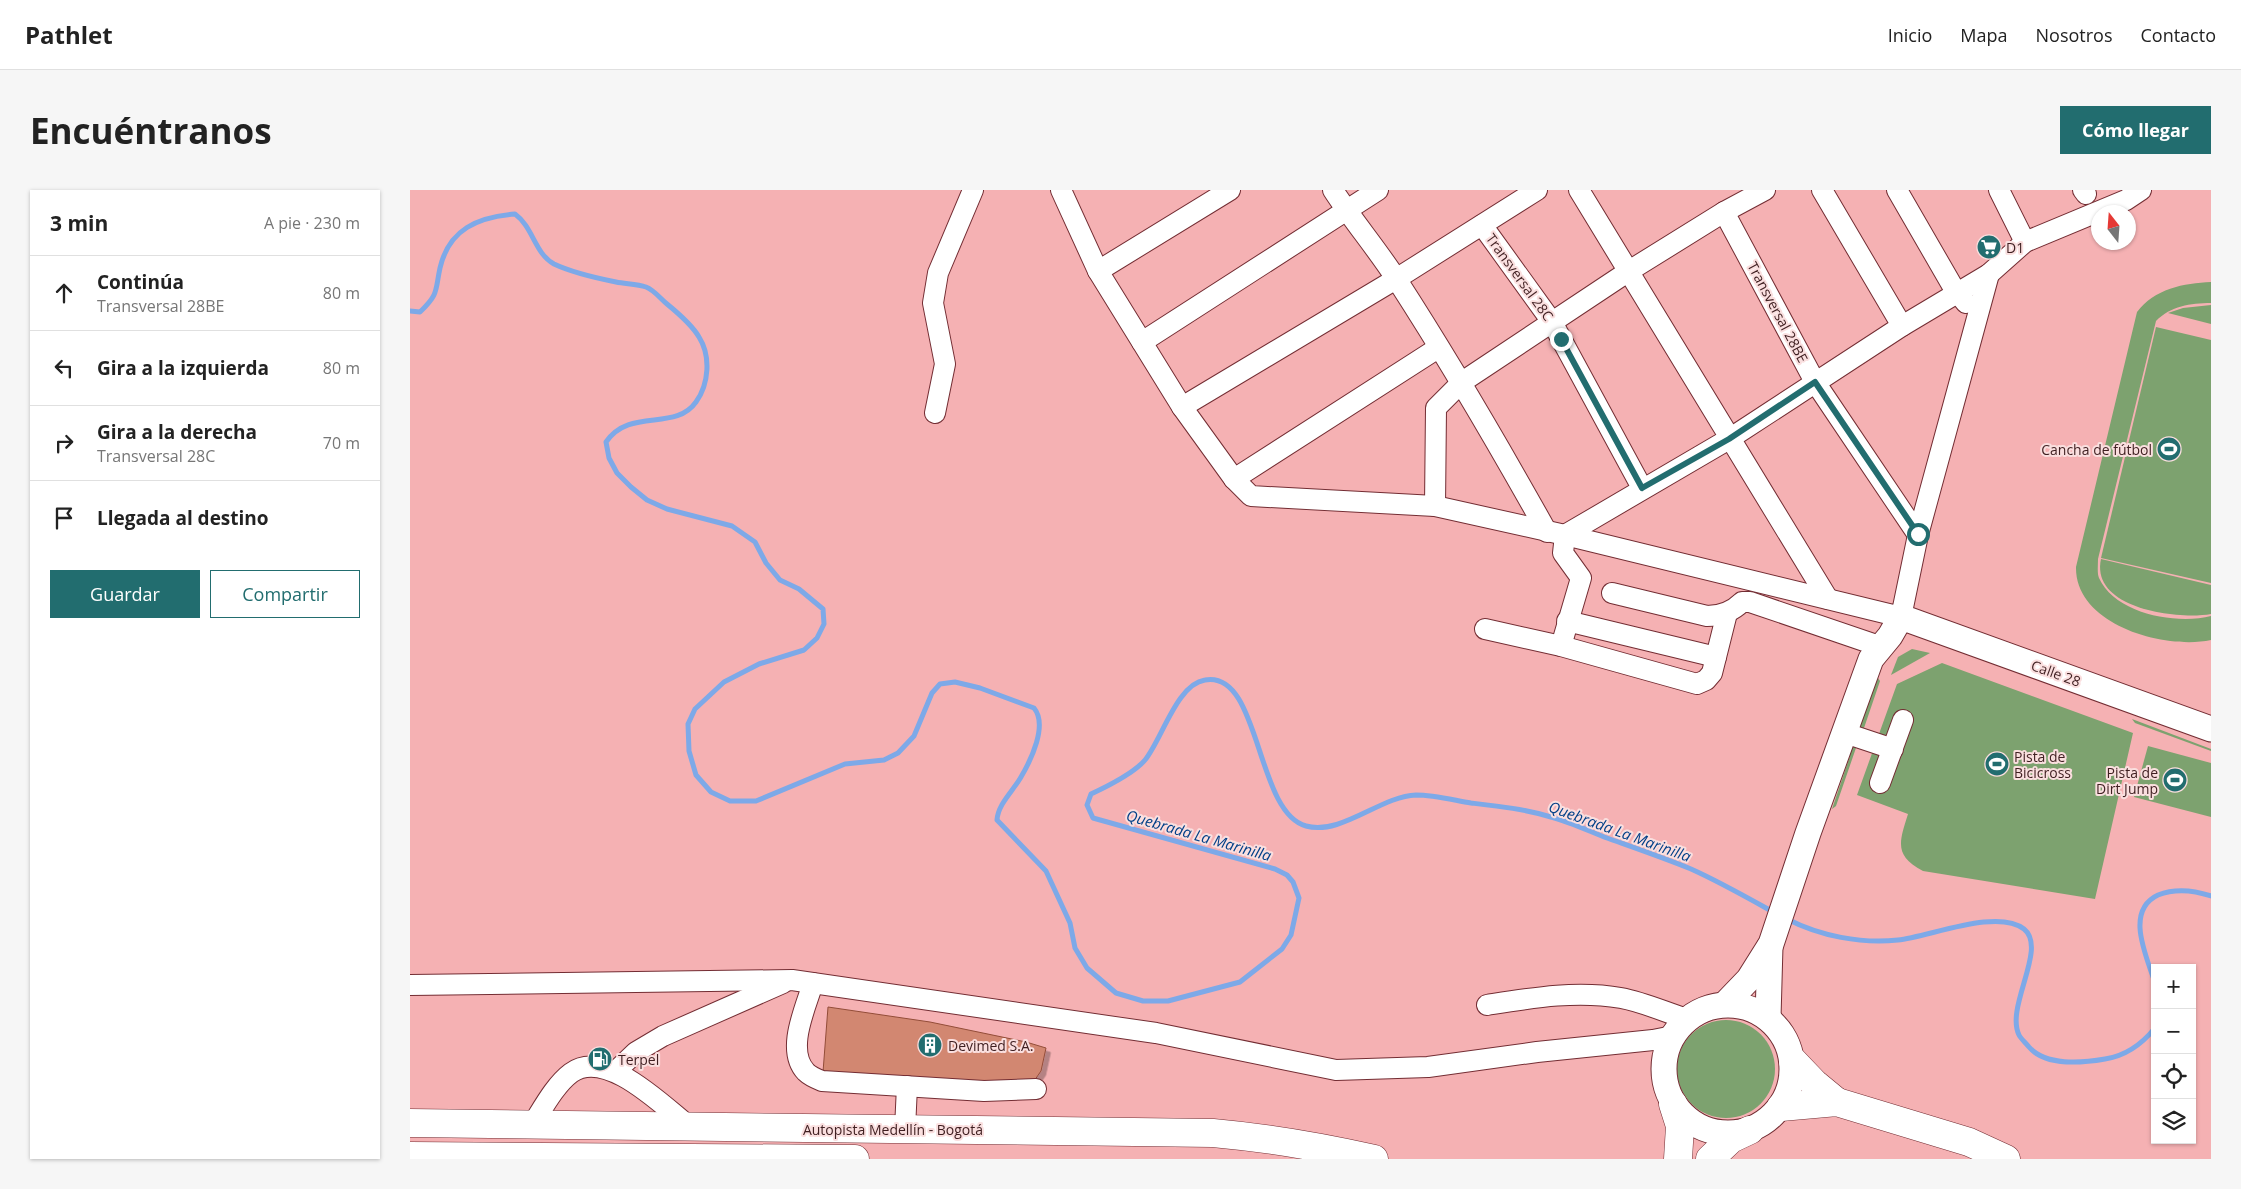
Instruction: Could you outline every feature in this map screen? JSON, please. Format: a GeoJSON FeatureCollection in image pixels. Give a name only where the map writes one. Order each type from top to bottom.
{"type":"FeatureCollection","features":[{"type":"Feature","properties":{"kind":"highway"},"geometry":{"type":"LineString","coordinates":[[1793,1061],[1814,1083],[1837,1102]]}},
{"type":"Feature","properties":{"kind":"highway"},"geometry":{"type":"LineString","coordinates":[[1781,1107],[1837,1102],[1969,1142],[2006,1159]]}},
{"type":"Feature","properties":{"kind":"highway"},"geometry":{"type":"LineString","coordinates":[[1673,1104],[1680,1126],[1678,1159]]}},
{"type":"Feature","properties":{"kind":"highway","name":"Autopista Medellín - Bogotá"},"geometry":{"type":"LineString","coordinates":[[410,1123],[690,1128],[1213,1133],[1320,1147],[1374,1159]]}},
{"type":"Feature","properties":{"kind":"highway"},"geometry":{"type":"LineString","coordinates":[[1710,1159],[1731,1140],[1750,1130]]}},
{"type":"Feature","properties":{"kind":"highway"},"geometry":{"type":"LineString","coordinates":[[410,1156],[855,1159]]}},
{"type":"Feature","properties":{"kind":"main road"},"geometry":{"type":"LineString","coordinates":[[1725,1004],[1749,979],[1773,936],[1872,659],[1901,617]]}},
{"type":"Feature","properties":{"kind":"main road","name":"Calle 28"},"geometry":{"type":"LineString","coordinates":[[1901,617],[2211,729]]}},
{"type":"Feature","properties":{"kind":"main road"},"geometry":{"type":"LineString","coordinates":[[1768,1018],[1773,936]]}},
{"type":"Feature","properties":{"kind":"main road"},"geometry":{"type":"LineString","coordinates":[[1725,1004],[1740,1006],[1768,1018],[1784,1037],[1793,1061],[1791,1085],[1781,1107],[1767,1121],[1750,1130],[1731,1134],[1714,1132],[1698,1126],[1684,1117],[1673,1104],[1666,1088],[1663,1070],[1665,1052],[1680,1027],[1705,1009],[1725,1004]]}},
{"type":"Feature","properties":{"kind":"street"},"geometry":{"type":"LineString","coordinates":[[935,412],[945,364],[933,304],[938,273],[973,190]]}},
{"type":"Feature","properties":{"kind":"street"},"geometry":{"type":"LineString","coordinates":[[1061,190],[1098,271],[1182,407],[1234,479],[1250,496],[1435,506],[1556,533],[1901,617],[1918,534],[1975,332],[1989,274]]}},
{"type":"Feature","properties":{"kind":"street"},"geometry":{"type":"LineString","coordinates":[[1098,271],[1230,190]]}},
{"type":"Feature","properties":{"kind":"street"},"geometry":{"type":"LineString","coordinates":[[1333,190],[1396,279],[1438,348],[1462,382],[1556,533],[1563,553],[1581,578],[1561,646]]}},
{"type":"Feature","properties":{"kind":"street"},"geometry":{"type":"LineString","coordinates":[[1142,342],[1378,190]]}},
{"type":"Feature","properties":{"kind":"street"},"geometry":{"type":"LineString","coordinates":[[1182,407],[1396,279],[1537,190]]}},
{"type":"Feature","properties":{"kind":"street"},"geometry":{"type":"LineString","coordinates":[[1435,506],[1436,408],[1462,382],[1629,271],[1724,212],[1765,190]]}},
{"type":"Feature","properties":{"kind":"street"},"geometry":{"type":"LineString","coordinates":[[1822,190],[1902,326]]}},
{"type":"Feature","properties":{"kind":"street"},"geometry":{"type":"LineString","coordinates":[[1897,190],[1974,317],[1975,332]]}},
{"type":"Feature","properties":{"kind":"street"},"geometry":{"type":"LineString","coordinates":[[1999,190],[2025,242]]}},
{"type":"Feature","properties":{"kind":"street"},"geometry":{"type":"LineString","coordinates":[[1556,533],[1642,488],[1729,439],[1902,326],[1989,274],[2025,242],[2126,200],[2141,190]]}},
{"type":"Feature","properties":{"kind":"street"},"geometry":{"type":"LineString","coordinates":[[1581,191],[1729,439],[1828,599]]}},
{"type":"Feature","properties":{"kind":"street","name":"Transversal 28BE"},"geometry":{"type":"LineString","coordinates":[[1724,212],[1815,382],[1918,534]]}},
{"type":"Feature","properties":{"kind":"street","name":"Transversal 28C"},"geometry":{"type":"LineString","coordinates":[[1482,225],[1552,322],[1642,488]]}},
{"type":"Feature","properties":{"kind":"street"},"geometry":{"type":"LineString","coordinates":[[1234,479],[1438,348]]}},
{"type":"Feature","properties":{"kind":"street"},"geometry":{"type":"LineString","coordinates":[[1612,593],[1707,616],[1718,616],[1727,613],[1742,602],[1750,602],[1882,647]]}},
{"type":"Feature","properties":{"kind":"street"},"geometry":{"type":"LineString","coordinates":[[1485,628],[1561,646],[1697,684],[1706,680],[1712,673],[1727,613]]}},
{"type":"Feature","properties":{"kind":"street"},"geometry":{"type":"LineString","coordinates":[[1567,621],[1716,657]]}},
{"type":"Feature","properties":{"kind":"street"},"geometry":{"type":"LineString","coordinates":[[1880,783],[1903,720]]}},
{"type":"Feature","properties":{"kind":"street"},"geometry":{"type":"LineString","coordinates":[[1845,733],[1893,750]]}},
{"type":"Feature","properties":{"kind":"street"},"geometry":{"type":"LineString","coordinates":[[616,1071],[636,1052],[663,1036],[792,980]]}},
{"type":"Feature","properties":{"kind":"street"},"geometry":{"type":"LineString","coordinates":[[410,985],[792,980],[1156,1033],[1336,1070],[1428,1067],[1537,1052],[1653,1040],[1680,1027]]}},
{"type":"Feature","properties":{"kind":"street"},"geometry":{"type":"LineString","coordinates":[[813,983],[796,1044],[806,1073],[822,1082],[984,1091],[1036,1089]]}},
{"type":"Feature","properties":{"kind":"street"},"geometry":{"type":"LineString","coordinates":[[1487,1005],[1581,994],[1622,998],[1680,1027]]}},
{"type":"Feature","properties":{"kind":"street"},"geometry":{"type":"LineString","coordinates":[[532,1125],[564,1079],[573,1071],[597,1067],[616,1071],[690,1128]]}},
{"type":"Feature","properties":{"kind":"street"},"geometry":{"type":"LineString","coordinates":[[904,1129],[907,1086]]}},
{"type":"Feature","properties":{"kind":"green space"},"geometry":{"type":"Polygon","coordinates":[[[2211,282],[2211,303],[2181,306],[2168,312],[2156,321],[2098,559],[2098,576],[2107,590],[2118,600],[2133,608],[2148,614],[2181,619],[2211,616],[2211,640],[2192,642],[2170,641],[2148,637],[2126,629],[2106,618],[2090,604],[2080,587],[2076,567],[2137,312],[2152,298],[2170,289],[2190,284],[2211,282]]]}},
{"type":"Feature","properties":{"kind":"green space"},"geometry":{"type":"Polygon","coordinates":[[[2211,305],[2211,324],[2168,313],[2183,308],[2211,305]]]}},
{"type":"Feature","properties":{"kind":"green space","name":"Cancha de fútbol"},"geometry":{"type":"Polygon","coordinates":[[[2156,327],[2211,340],[2211,583],[2101,558],[2156,327]]]}},
{"type":"Feature","properties":{"kind":"green space"},"geometry":{"type":"Polygon","coordinates":[[[2101,559],[2211,585],[2211,614],[2178,615],[2140,608],[2122,600],[2109,590],[2101,576],[2101,559]]]}},
{"type":"Feature","properties":{"kind":"green space"},"geometry":{"type":"Polygon","coordinates":[[[1912,649],[1930,653],[1891,675],[1898,657],[1912,649]]]}},
{"type":"Feature","properties":{"kind":"green space","name":"Pista de Bicicross"},"geometry":{"type":"Polygon","coordinates":[[[1942,663],[2133,733],[2095,899],[1923,871],[1907,859],[1901,847],[1902,833],[1908,814],[1857,795],[1897,684],[1942,663]]]}},
{"type":"Feature","properties":{"kind":"green space"},"geometry":{"type":"Polygon","coordinates":[[[1878,678],[1880,681],[1864,728],[1860,727],[1858,723],[1860,717],[1864,715],[1878,678]]]}},
{"type":"Feature","properties":{"kind":"green space"},"geometry":{"type":"Polygon","coordinates":[[[2132,719],[2211,749],[2211,751],[2135,723],[2132,719]]]}},
{"type":"Feature","properties":{"kind":"green space"},"geometry":{"type":"Polygon","coordinates":[[[1857,745],[1836,806],[1832,809],[1850,756],[1849,746],[1857,745]]]}},
{"type":"Feature","properties":{"kind":"green space","name":"Pista de Dirt Jump"},"geometry":{"type":"Polygon","coordinates":[[[2148,746],[2211,763],[2211,817],[2134,797],[2148,746]]]}},
{"type":"Feature","properties":{"kind":"green space"},"geometry":{"type":"Polygon","coordinates":[[[1726,1020],[1745,1024],[1761,1034],[1771,1050],[1775,1069],[1771,1088],[1761,1104],[1745,1114],[1726,1118],[1707,1114],[1691,1104],[1681,1088],[1677,1069],[1681,1050],[1691,1034],[1707,1024],[1726,1020]]]}},
{"type":"Feature","properties":{"kind":"building","name":"Devimed S.A."},"geometry":{"type":"Polygon","coordinates":[[[828,1007],[930,1022],[1046,1048],[1041,1071],[1032,1084],[823,1072],[828,1007]]]}},
{"type":"Feature","properties":{"kind":"waterway","name":"Quebrada La Marinilla"},"geometry":{"type":"LineString","coordinates":[[410,311],[420,312],[430,301],[436,287],[444,255],[458,235],[477,222],[515,214],[526,226],[542,254],[554,264],[593,277],[649,288],[684,319],[699,337],[707,361],[706,379],[700,395],[687,411],[676,416],[639,422],[627,425],[616,431],[606,442],[609,458],[617,473],[647,500],[667,509],[732,526],[755,542],[766,563],[780,580],[799,589],[823,609],[824,624],[817,638],[804,650],[759,664],[724,682],[695,709],[688,724],[689,751],[696,775],[711,792],[730,801],[756,801],[845,764],[884,760],[898,753],[914,736],[932,693],[940,684],[955,682],[980,688],[1034,708],[1038,715],[1039,733],[1033,752],[1018,782],[1000,808],[997,820],[1046,871],[1070,923],[1075,948],[1087,968],[1116,993],[1143,1001],[1168,1001],[1240,982],[1282,949],[1291,935],[1299,898],[1293,882],[1287,875],[1275,869],[1093,818],[1087,805],[1091,794],[1127,775],[1145,760],[1186,691],[1195,684],[1205,680],[1223,683],[1237,697],[1248,718],[1266,771],[1277,796],[1289,815],[1306,826],[1319,828],[1333,826],[1389,802],[1416,795],[1521,810],[1565,821],[1691,869],[1775,913]]}},
{"type":"Feature","properties":{"kind":"waterway","name":"Quebrada La Marinilla"},"geometry":{"type":"LineString","coordinates":[[2151,971],[2143,948],[2140,923],[2142,912],[2148,902],[2158,895],[2178,891],[2198,892],[2211,896]]}},
{"type":"Feature","properties":{"kind":"waterway","name":"Quebrada La Marinilla"},"geometry":{"type":"LineString","coordinates":[[1787,919],[1827,934],[1870,941],[1911,938],[1980,922],[1997,921],[2012,923],[2024,929],[2030,938],[2029,964],[2017,1009],[2016,1023],[2019,1035],[2036,1053],[2064,1062],[2096,1060],[2119,1055],[2133,1048],[2151,1032]]}},
{"type":"Feature","properties":{"kind":"place","name":"D1"},"geometry":{"type":"Point","coordinates":[1989,247]}},
{"type":"Feature","properties":{"kind":"place","name":"Cancha de fútbol"},"geometry":{"type":"Point","coordinates":[2169,449]}},
{"type":"Feature","properties":{"kind":"place","name":"Pista de Bicicross"},"geometry":{"type":"Point","coordinates":[1997,764]}},
{"type":"Feature","properties":{"kind":"place","name":"Pista de Dirt Jump"},"geometry":{"type":"Point","coordinates":[2175,780]}},
{"type":"Feature","properties":{"kind":"place","name":"Devimed S.A."},"geometry":{"type":"Point","coordinates":[930,1045]}},
{"type":"Feature","properties":{"kind":"place","name":"Terpel"},"geometry":{"type":"Point","coordinates":[600,1059]}},
{"type":"Feature","properties":{"kind":"route"},"geometry":{"type":"LineString","coordinates":[[1561,339],[1642,488],[1729,439],[1815,382],[1918,534]]}}]}
